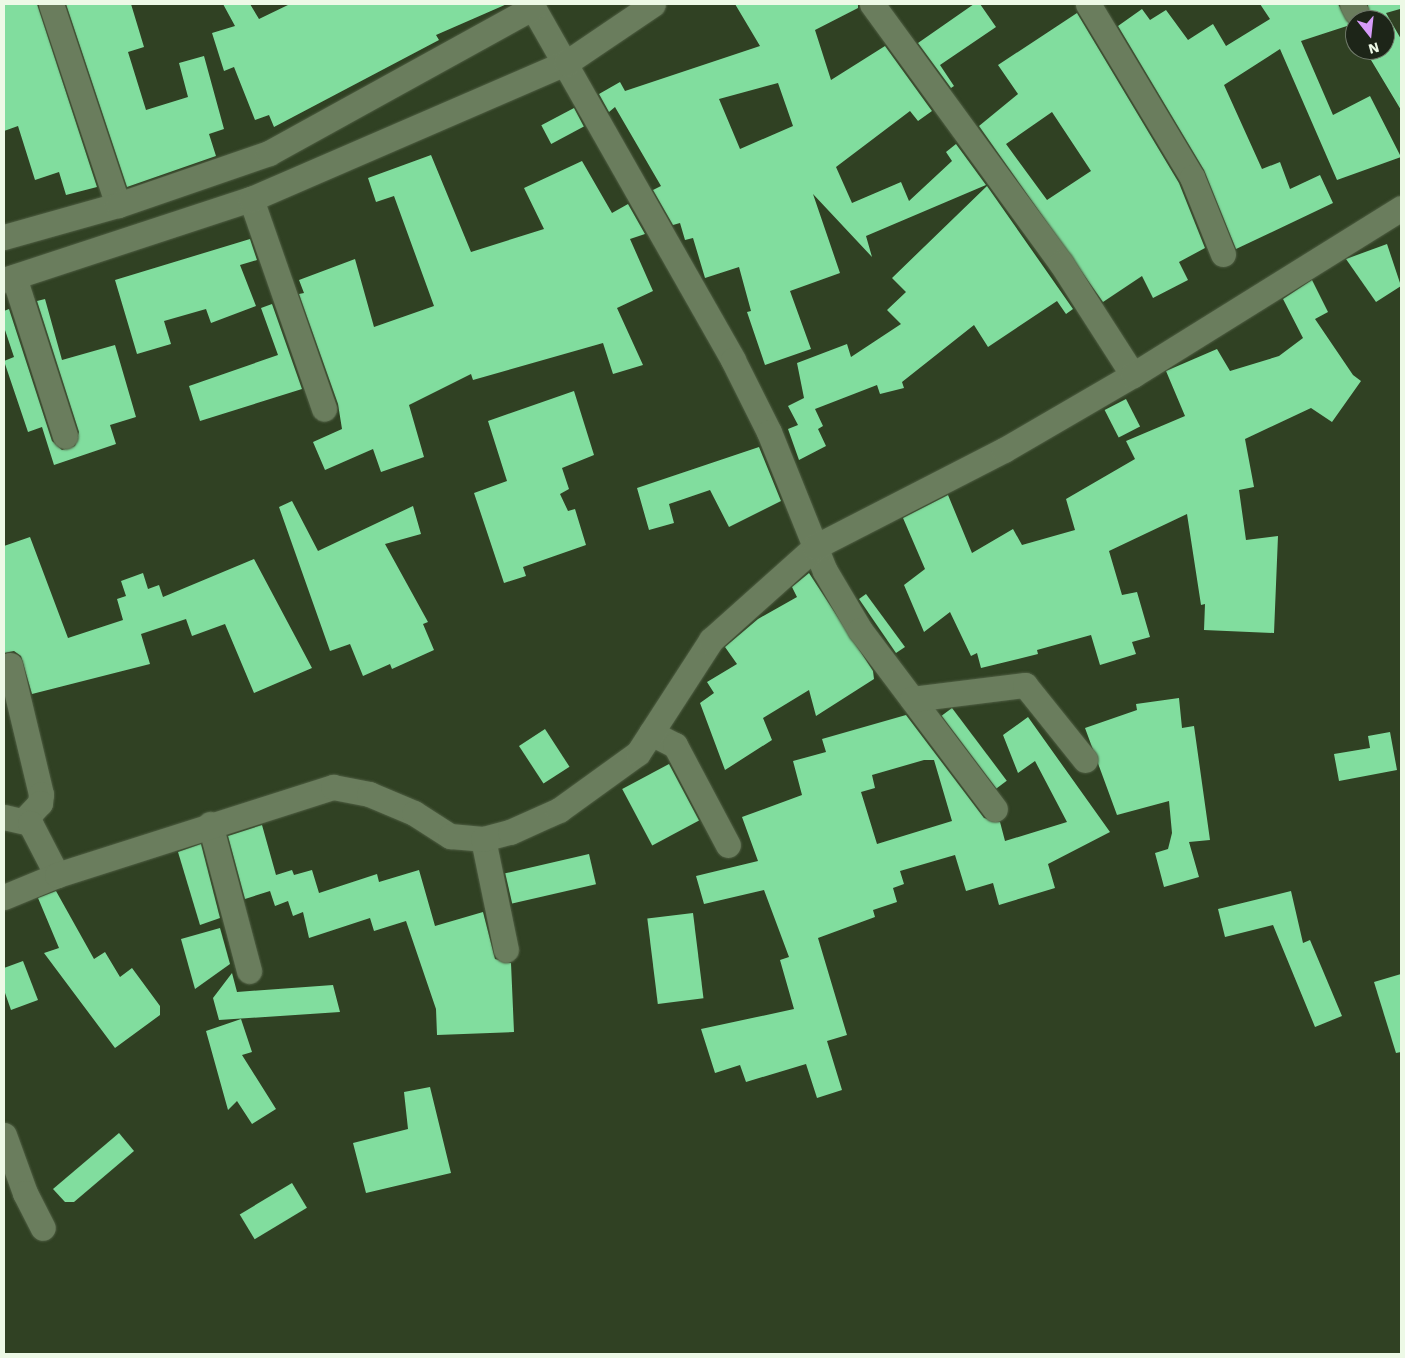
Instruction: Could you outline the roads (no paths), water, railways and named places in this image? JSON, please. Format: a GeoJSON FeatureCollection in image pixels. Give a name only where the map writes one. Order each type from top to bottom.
{"type":"FeatureCollection","features":[{"type":"Feature","properties":{"kind":"street"},"geometry":{"type":"LineString","coordinates":[[51,4],[118,205]]}},
{"type":"Feature","properties":{"kind":"street"},"geometry":{"type":"LineString","coordinates":[[65,436],[9,279],[251,198],[566,63],[653,4]]}},
{"type":"Feature","properties":{"kind":"street"},"geometry":{"type":"LineString","coordinates":[[872,4],[1107,329],[1133,375]]}},
{"type":"Feature","properties":{"kind":"street"},"geometry":{"type":"LineString","coordinates":[[1088,4],[1187,168],[1223,254]]}},
{"type":"Feature","properties":{"kind":"street"},"geometry":{"type":"LineString","coordinates":[[4,237],[118,205],[269,153],[532,6],[733,360],[791,486],[814,547],[860,630],[995,809]]}},
{"type":"Feature","properties":{"kind":"street"},"geometry":{"type":"LineString","coordinates":[[251,198],[324,409]]}},
{"type":"Feature","properties":{"kind":"street"},"geometry":{"type":"LineString","coordinates":[[4,897],[57,875],[210,824],[333,787],[370,794],[414,813],[450,836],[483,839],[510,832],[559,810],[638,753],[711,640],[814,547],[1004,450],[1133,375],[1401,208]]}},
{"type":"Feature","properties":{"kind":"street"},"geometry":{"type":"LineString","coordinates":[[10,665],[41,794],[40,803],[14,819]]}},
{"type":"Feature","properties":{"kind":"street"},"geometry":{"type":"LineString","coordinates":[[912,699],[1025,685],[1084,760]]}},
{"type":"Feature","properties":{"kind":"street"},"geometry":{"type":"LineString","coordinates":[[651,733],[675,745],[728,845]]}},
{"type":"Feature","properties":{"kind":"street"},"geometry":{"type":"LineString","coordinates":[[14,819],[30,823],[57,875]]}},
{"type":"Feature","properties":{"kind":"street"},"geometry":{"type":"LineString","coordinates":[[210,824],[249,971]]}},
{"type":"Feature","properties":{"kind":"street"},"geometry":{"type":"LineString","coordinates":[[483,839],[506,950]]}},
{"type":"Feature","properties":{"kind":"street"},"geometry":{"type":"LineString","coordinates":[[4,1135],[25,1193],[43,1228]]}}]}
